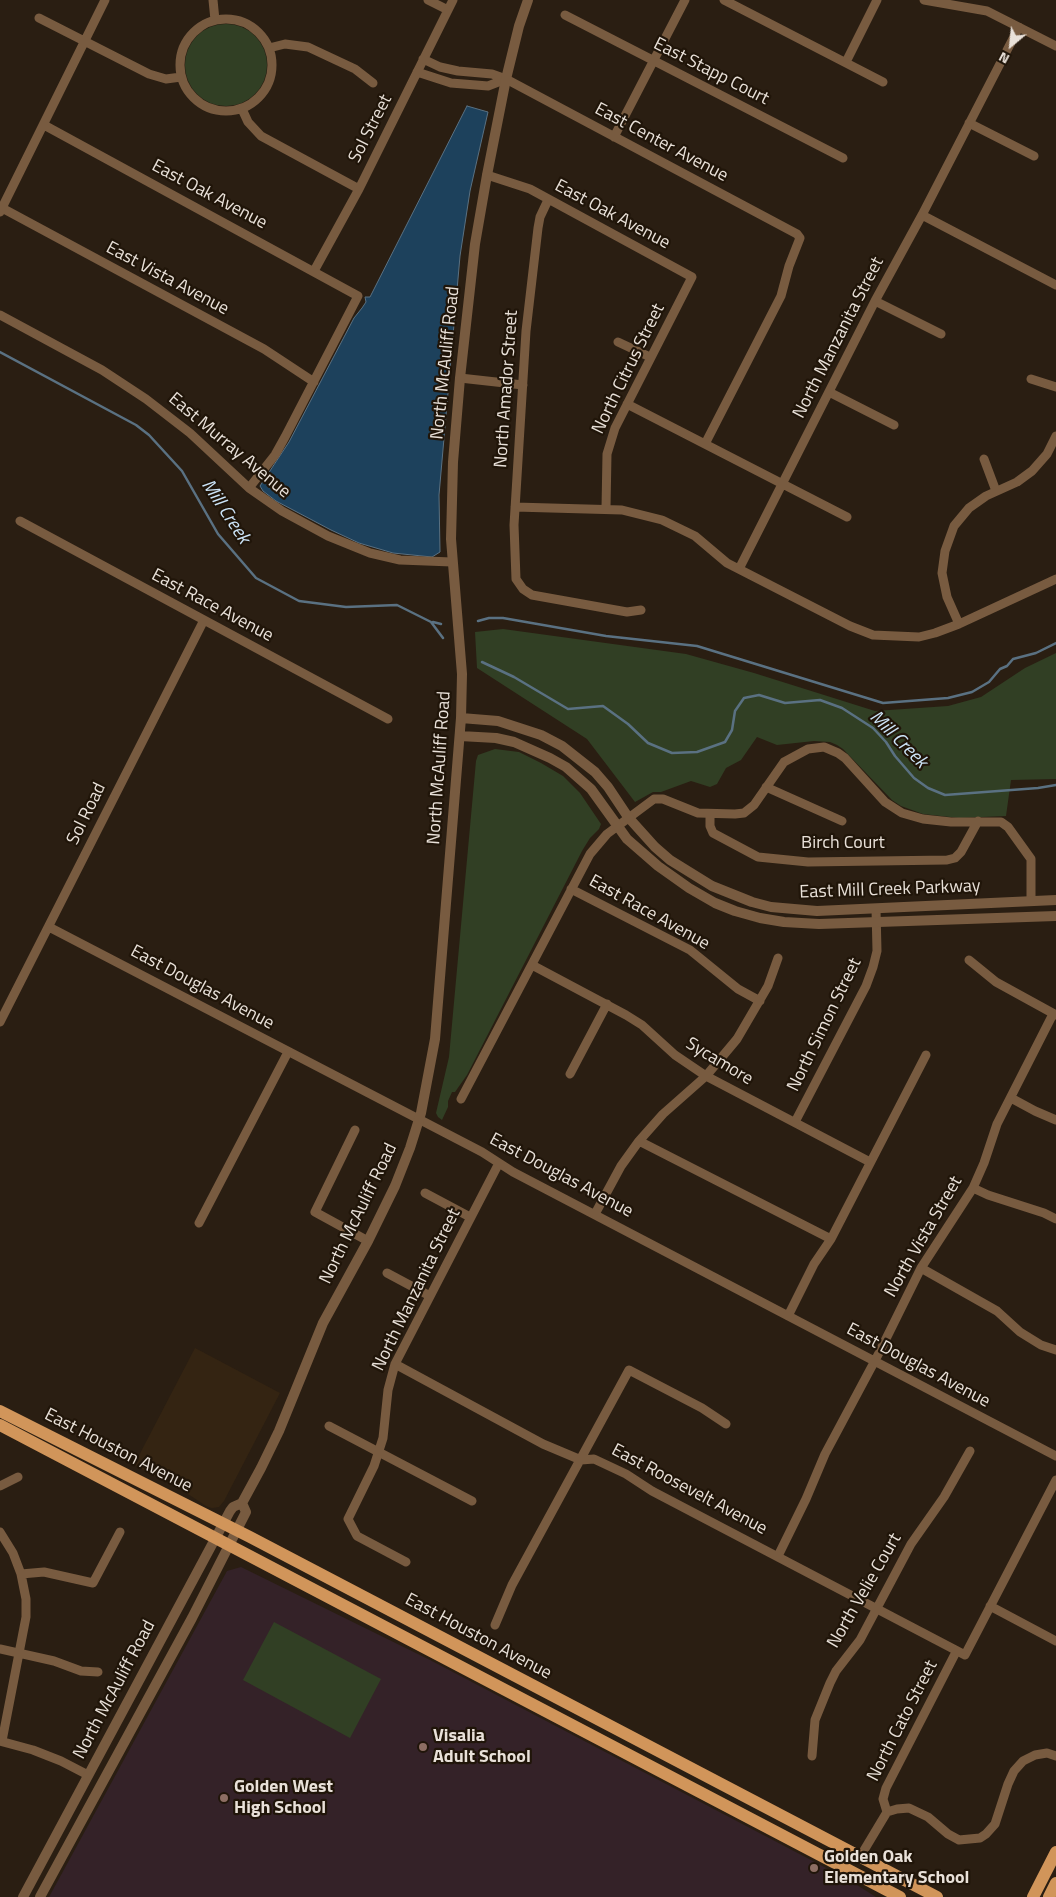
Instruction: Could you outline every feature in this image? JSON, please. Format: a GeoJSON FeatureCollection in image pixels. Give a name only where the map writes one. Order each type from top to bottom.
{"type":"FeatureCollection","features":[{"type":"Feature","properties":{"kind":"main road","name":"East Houston Avenue"},"geometry":{"type":"LineString","coordinates":[[0,1411],[236,1530],[937,1897]]}},
{"type":"Feature","properties":{"kind":"main road","name":"East Houston Avenue"},"geometry":{"type":"LineString","coordinates":[[0,1425],[900,1897]]}},
{"type":"Feature","properties":{"kind":"main road"},"geometry":{"type":"LineString","coordinates":[[587,1732],[592,1728],[602,1731],[699,1782],[722,1785]]}},
{"type":"Feature","properties":{"kind":"main road"},"geometry":{"type":"LineString","coordinates":[[1033,1897],[1056,1852]]}},
{"type":"Feature","properties":{"kind":"main road"},"geometry":{"type":"LineString","coordinates":[[1049,1897],[1056,1883]]}},
{"type":"Feature","properties":{"kind":"street"},"geometry":{"type":"LineString","coordinates":[[1,210],[105,0]]}},
{"type":"Feature","properties":{"kind":"street"},"geometry":{"type":"LineString","coordinates":[[213,0],[215,20]]}},
{"type":"Feature","properties":{"kind":"street"},"geometry":{"type":"LineString","coordinates":[[428,0],[448,10]]}},
{"type":"Feature","properties":{"kind":"street","name":"Sol Street"},"geometry":{"type":"LineString","coordinates":[[314,271],[359,189],[452,0]]}},
{"type":"Feature","properties":{"kind":"street","name":"North McAuliff Road"},"geometry":{"type":"LineString","coordinates":[[22,1897],[215,1538],[233,1507],[242,1503],[279,1431],[324,1323],[397,1180],[419,1120],[435,1038],[461,718],[462,674],[452,562],[451,499],[460,378],[473,262],[487,175],[506,79],[519,26],[528,0]]}},
{"type":"Feature","properties":{"kind":"street"},"geometry":{"type":"LineString","coordinates":[[614,136],[685,0]]}},
{"type":"Feature","properties":{"kind":"street"},"geometry":{"type":"LineString","coordinates":[[724,0],[883,82]]}},
{"type":"Feature","properties":{"kind":"street"},"geometry":{"type":"LineString","coordinates":[[846,62],[877,0]]}},
{"type":"Feature","properties":{"kind":"street"},"geometry":{"type":"LineString","coordinates":[[924,0],[974,4],[1056,46]]}},
{"type":"Feature","properties":{"kind":"street","name":"East Stapp Court"},"geometry":{"type":"LineString","coordinates":[[564,15],[842,158]]}},
{"type":"Feature","properties":{"kind":"street"},"geometry":{"type":"LineString","coordinates":[[40,18],[149,74],[166,79],[181,77]]}},
{"type":"Feature","properties":{"kind":"street"},"geometry":{"type":"LineString","coordinates":[[228,19],[247,24],[262,37],[269,48],[272,63],[271,78],[264,92],[254,103],[242,109],[226,112],[211,110],[198,103],[187,92],[181,77],[180,56],[189,36],[200,26],[215,20],[228,19]]}},
{"type":"Feature","properties":{"kind":"street","name":"North Manzanita Street"},"geometry":{"type":"LineString","coordinates":[[739,569],[875,300],[922,215],[1019,27]]}},
{"type":"Feature","properties":{"kind":"street"},"geometry":{"type":"LineString","coordinates":[[269,48],[285,44],[308,47],[355,69],[373,83]]}},
{"type":"Feature","properties":{"kind":"street","name":"East Center Avenue"},"geometry":{"type":"LineString","coordinates":[[423,59],[440,67],[458,71],[492,74],[506,79],[797,234],[800,238],[789,266],[781,296],[705,444]]}},
{"type":"Feature","properties":{"kind":"street"},"geometry":{"type":"LineString","coordinates":[[417,72],[451,83],[488,86],[506,79]]}},
{"type":"Feature","properties":{"kind":"street"},"geometry":{"type":"LineString","coordinates":[[242,109],[248,122],[261,136],[359,189]]}},
{"type":"Feature","properties":{"kind":"street"},"geometry":{"type":"LineString","coordinates":[[969,123],[1034,156]]}},
{"type":"Feature","properties":{"kind":"street","name":"East Oak Avenue"},"geometry":{"type":"LineString","coordinates":[[44,125],[358,296],[314,382]]}},
{"type":"Feature","properties":{"kind":"street","name":"East Oak Avenue"},"geometry":{"type":"LineString","coordinates":[[487,175],[530,189],[692,277]]}},
{"type":"Feature","properties":{"kind":"street","name":"North Amador Street"},"geometry":{"type":"LineString","coordinates":[[548,200],[540,217],[538,228],[526,332],[515,507],[516,579],[523,589],[532,595],[627,612],[641,610]]}},
{"type":"Feature","properties":{"kind":"street","name":"East Vista Avenue"},"geometry":{"type":"LineString","coordinates":[[1,210],[264,350],[314,382]]}},
{"type":"Feature","properties":{"kind":"street"},"geometry":{"type":"LineString","coordinates":[[922,215],[1056,285]]}},
{"type":"Feature","properties":{"kind":"street","name":"North Citrus Street"},"geometry":{"type":"LineString","coordinates":[[606,508],[607,454],[615,428],[692,277]]}},
{"type":"Feature","properties":{"kind":"street"},"geometry":{"type":"LineString","coordinates":[[875,300],[942,334]]}},
{"type":"Feature","properties":{"kind":"street","name":"East Murray Avenue"},"geometry":{"type":"LineString","coordinates":[[0,315],[102,370],[146,399],[190,434],[249,488],[282,511],[348,546],[384,558],[452,562]]}},
{"type":"Feature","properties":{"kind":"street"},"geometry":{"type":"LineString","coordinates":[[618,342],[650,358]]}},
{"type":"Feature","properties":{"kind":"street"},"geometry":{"type":"LineString","coordinates":[[460,378],[523,385]]}},
{"type":"Feature","properties":{"kind":"street"},"geometry":{"type":"LineString","coordinates":[[1031,379],[1056,387]]}},
{"type":"Feature","properties":{"kind":"street"},"geometry":{"type":"LineString","coordinates":[[249,488],[275,455],[314,382]]}},
{"type":"Feature","properties":{"kind":"street"},"geometry":{"type":"LineString","coordinates":[[829,392],[894,425]]}},
{"type":"Feature","properties":{"kind":"street"},"geometry":{"type":"LineString","coordinates":[[627,404],[847,517]]}},
{"type":"Feature","properties":{"kind":"street"},"geometry":{"type":"LineString","coordinates":[[959,624],[947,597],[942,573],[945,551],[954,526],[969,508],[996,491],[1018,482],[1032,471],[1047,454],[1056,436]]}},
{"type":"Feature","properties":{"kind":"street"},"geometry":{"type":"LineString","coordinates":[[984,459],[996,491]]}},
{"type":"Feature","properties":{"kind":"street"},"geometry":{"type":"LineString","coordinates":[[515,507],[606,508],[643,514],[683,529],[695,536],[718,556],[739,569],[850,626],[873,635],[919,637],[959,624],[1056,579]]}},
{"type":"Feature","properties":{"kind":"street","name":"East Race Avenue"},"geometry":{"type":"LineString","coordinates":[[20,521],[388,719]]}},
{"type":"Feature","properties":{"kind":"street","name":"Sol Road"},"geometry":{"type":"LineString","coordinates":[[0,1022],[50,927],[204,620]]}},
{"type":"Feature","properties":{"kind":"street","name":"East Mill Creek Parkway"},"geometry":{"type":"LineString","coordinates":[[461,718],[498,721],[541,735],[562,746],[595,772],[608,787],[628,817],[670,860],[712,886],[730,894],[771,907],[817,911],[1056,900]]}},
{"type":"Feature","properties":{"kind":"street","name":"East Mill Creek Parkway"},"geometry":{"type":"LineString","coordinates":[[460,736],[496,738],[514,742],[566,767],[591,789],[627,839],[673,878],[715,903],[735,911],[784,922],[818,924],[1056,916]]}},
{"type":"Feature","properties":{"kind":"street"},"geometry":{"type":"LineString","coordinates":[[462,1098],[596,844],[628,817],[659,798],[698,814],[744,813],[754,805],[784,762],[808,748],[824,747],[845,758],[885,802],[902,814],[923,819],[951,822],[1001,822],[1008,827],[1031,859],[1031,901]]}},
{"type":"Feature","properties":{"kind":"street"},"geometry":{"type":"LineString","coordinates":[[766,787],[842,821]]}},
{"type":"Feature","properties":{"kind":"street","name":"Birch Court"},"geometry":{"type":"LineString","coordinates":[[710,814],[712,833],[758,857],[808,862],[947,860],[954,858],[961,852],[978,821]]}},
{"type":"Feature","properties":{"kind":"street","name":"East Race Avenue"},"geometry":{"type":"LineString","coordinates":[[571,889],[690,950],[738,989],[760,1001]]}},
{"type":"Feature","properties":{"kind":"street","name":"North Simon Street"},"geometry":{"type":"LineString","coordinates":[[795,1122],[868,980],[877,951],[876,909]]}},
{"type":"Feature","properties":{"kind":"street","name":"East Douglas Avenue"},"geometry":{"type":"LineString","coordinates":[[50,927],[482,1152],[595,1214],[1056,1456]]}},
{"type":"Feature","properties":{"kind":"street"},"geometry":{"type":"LineString","coordinates":[[595,1214],[621,1166],[640,1140],[663,1114],[706,1076],[737,1039],[760,1001],[778,958]]}},
{"type":"Feature","properties":{"kind":"street"},"geometry":{"type":"LineString","coordinates":[[969,960],[996,982],[1054,1014]]}},
{"type":"Feature","properties":{"kind":"street","name":"Sycamore"},"geometry":{"type":"LineString","coordinates":[[532,965],[607,1004],[642,1025],[675,1055],[706,1076],[870,1162]]}},
{"type":"Feature","properties":{"kind":"street"},"geometry":{"type":"LineString","coordinates":[[570,1074],[607,1004]]}},
{"type":"Feature","properties":{"kind":"street","name":"North Vista Street"},"geometry":{"type":"LineString","coordinates":[[778,1556],[806,1499],[825,1454],[875,1361],[921,1268],[973,1188],[998,1124],[1054,1014]]}},
{"type":"Feature","properties":{"kind":"street"},"geometry":{"type":"LineString","coordinates":[[199,1223],[288,1052]]}},
{"type":"Feature","properties":{"kind":"street"},"geometry":{"type":"LineString","coordinates":[[788,1316],[814,1264],[831,1239],[926,1055]]}},
{"type":"Feature","properties":{"kind":"street"},"geometry":{"type":"LineString","coordinates":[[1011,1098],[1056,1120]]}},
{"type":"Feature","properties":{"kind":"street"},"geometry":{"type":"LineString","coordinates":[[355,1130],[315,1212],[368,1240]]}},
{"type":"Feature","properties":{"kind":"street"},"geometry":{"type":"LineString","coordinates":[[640,1140],[831,1239]]}},
{"type":"Feature","properties":{"kind":"street","name":"North Manzanita Street"},"geometry":{"type":"LineString","coordinates":[[406,1562],[357,1536],[348,1519],[374,1466],[384,1438],[388,1390],[395,1364],[499,1163]]}},
{"type":"Feature","properties":{"kind":"street"},"geometry":{"type":"LineString","coordinates":[[973,1188],[1056,1219]]}},
{"type":"Feature","properties":{"kind":"street"},"geometry":{"type":"LineString","coordinates":[[425,1193],[470,1217]]}},
{"type":"Feature","properties":{"kind":"street"},"geometry":{"type":"LineString","coordinates":[[921,1268],[997,1311],[1020,1332],[1056,1350]]}},
{"type":"Feature","properties":{"kind":"street"},"geometry":{"type":"LineString","coordinates":[[387,1273],[430,1296]]}},
{"type":"Feature","properties":{"kind":"street","name":"East Roosevelt Avenue"},"geometry":{"type":"LineString","coordinates":[[395,1364],[544,1444],[581,1460],[594,1459],[626,1474],[652,1491],[961,1654]]}},
{"type":"Feature","properties":{"kind":"street"},"geometry":{"type":"LineString","coordinates":[[495,1625],[512,1585],[629,1370],[702,1408],[726,1424]]}},
{"type":"Feature","properties":{"kind":"street"},"geometry":{"type":"LineString","coordinates":[[329,1426],[472,1501]]}},
{"type":"Feature","properties":{"kind":"street","name":"North Velie Court"},"geometry":{"type":"LineString","coordinates":[[812,1756],[815,1720],[836,1671],[860,1640],[911,1544],[947,1492],[970,1452]]}},
{"type":"Feature","properties":{"kind":"street"},"geometry":{"type":"LineString","coordinates":[[0,1486],[18,1477]]}},
{"type":"Feature","properties":{"kind":"street","name":"North Cato Street"},"geometry":{"type":"LineString","coordinates":[[887,1812],[883,1799],[886,1788],[990,1606],[1056,1480]]}},
{"type":"Feature","properties":{"kind":"street","name":"North McAuliff Road"},"geometry":{"type":"LineString","coordinates":[[40,1897],[151,1695],[246,1512],[242,1503]]}},
{"type":"Feature","properties":{"kind":"street"},"geometry":{"type":"LineString","coordinates":[[0,1532],[13,1553],[21,1574],[26,1599],[26,1617],[20,1652],[1,1741],[33,1750],[61,1761],[88,1775]]}},
{"type":"Feature","properties":{"kind":"street"},"geometry":{"type":"LineString","coordinates":[[21,1574],[44,1572],[93,1583],[120,1532]]}},
{"type":"Feature","properties":{"kind":"street"},"geometry":{"type":"LineString","coordinates":[[990,1606],[1056,1641]]}},
{"type":"Feature","properties":{"kind":"street"},"geometry":{"type":"LineString","coordinates":[[0,1649],[54,1661],[81,1671],[98,1672]]}},
{"type":"Feature","properties":{"kind":"street"},"geometry":{"type":"LineString","coordinates":[[860,1857],[887,1812],[897,1809],[909,1808],[928,1817],[948,1834],[959,1840],[980,1838],[995,1824],[1008,1784],[1014,1771],[1023,1761],[1035,1754],[1047,1753],[1056,1756]]}},
{"type":"Feature","properties":{"kind":"shaded area"},"geometry":{"type":"Polygon","coordinates":[[[195,1348],[280,1393],[224,1501],[219,1507],[212,1508],[134,1465],[195,1348]]]}},
{"type":"Feature","properties":{"kind":"shaded area"},"geometry":{"type":"Polygon","coordinates":[[[241,1567],[430,1660],[849,1880],[876,1897],[49,1897],[227,1571],[241,1567]]]}},
{"type":"Feature","properties":{"kind":"green space"},"geometry":{"type":"Polygon","coordinates":[[[226,24],[242,27],[255,36],[264,49],[267,65],[264,81],[255,94],[242,103],[226,106],[210,103],[197,94],[188,81],[185,65],[188,49],[197,36],[210,27],[226,24]]]}},
{"type":"Feature","properties":{"kind":"green space"},"geometry":{"type":"Polygon","coordinates":[[[503,629],[686,654],[875,711],[948,706],[981,697],[1025,668],[1056,653],[1056,779],[1011,780],[1006,816],[959,818],[923,814],[901,806],[892,800],[837,745],[830,742],[814,741],[777,745],[757,737],[741,760],[726,768],[717,784],[710,787],[691,781],[661,792],[653,792],[635,802],[587,739],[477,668],[475,632],[503,629]]]}},
{"type":"Feature","properties":{"kind":"green space"},"geometry":{"type":"Polygon","coordinates":[[[495,749],[519,752],[563,776],[580,793],[601,824],[582,851],[467,1075],[455,1092],[452,1092],[442,1120],[436,1113],[449,1057],[476,761],[478,755],[495,749]]]}},
{"type":"Feature","properties":{"kind":"green space"},"geometry":{"type":"Polygon","coordinates":[[[274,1622],[381,1679],[350,1738],[243,1680],[274,1622]]]}},
{"type":"Feature","properties":{"kind":"water"},"geometry":{"type":"Polygon","coordinates":[[[467,106],[488,112],[470,191],[460,256],[439,495],[440,552],[432,557],[393,553],[359,543],[331,530],[276,501],[263,491],[260,486],[289,442],[354,318],[366,302],[365,297],[370,297],[467,106]]]}},
{"type":"Feature","properties":{"kind":"waterway","name":"Mill Creek"},"geometry":{"type":"LineString","coordinates":[[0,352],[136,425],[149,435],[182,471],[218,534],[256,578],[299,601],[346,607],[397,605],[431,622],[443,638]]}},
{"type":"Feature","properties":{"kind":"waterway"},"geometry":{"type":"LineString","coordinates":[[478,621],[489,618],[503,618],[606,636],[697,646],[883,703],[948,698],[972,692],[989,682],[1000,669],[1007,666],[1013,659],[1036,653],[1056,643]]}},
{"type":"Feature","properties":{"kind":"waterway"},"geometry":{"type":"LineString","coordinates":[[433,622],[441,624]]}},
{"type":"Feature","properties":{"kind":"waterway","name":"Mill Creek"},"geometry":{"type":"LineString","coordinates":[[482,662],[514,677],[568,709],[603,706],[628,724],[648,743],[672,753],[697,752],[725,742],[732,730],[735,711],[744,698],[759,695],[785,703],[820,700],[842,708],[873,728],[914,778],[928,788],[945,795],[1056,785]]}},
{"type":"Feature","properties":{"kind":"place","name":"Visalia Adult School"},"geometry":{"type":"Point","coordinates":[423,1747]}},
{"type":"Feature","properties":{"kind":"place","name":"Golden West High School"},"geometry":{"type":"Point","coordinates":[224,1798]}},
{"type":"Feature","properties":{"kind":"place","name":"Golden Oak Elementary School"},"geometry":{"type":"Point","coordinates":[814,1868]}}]}
